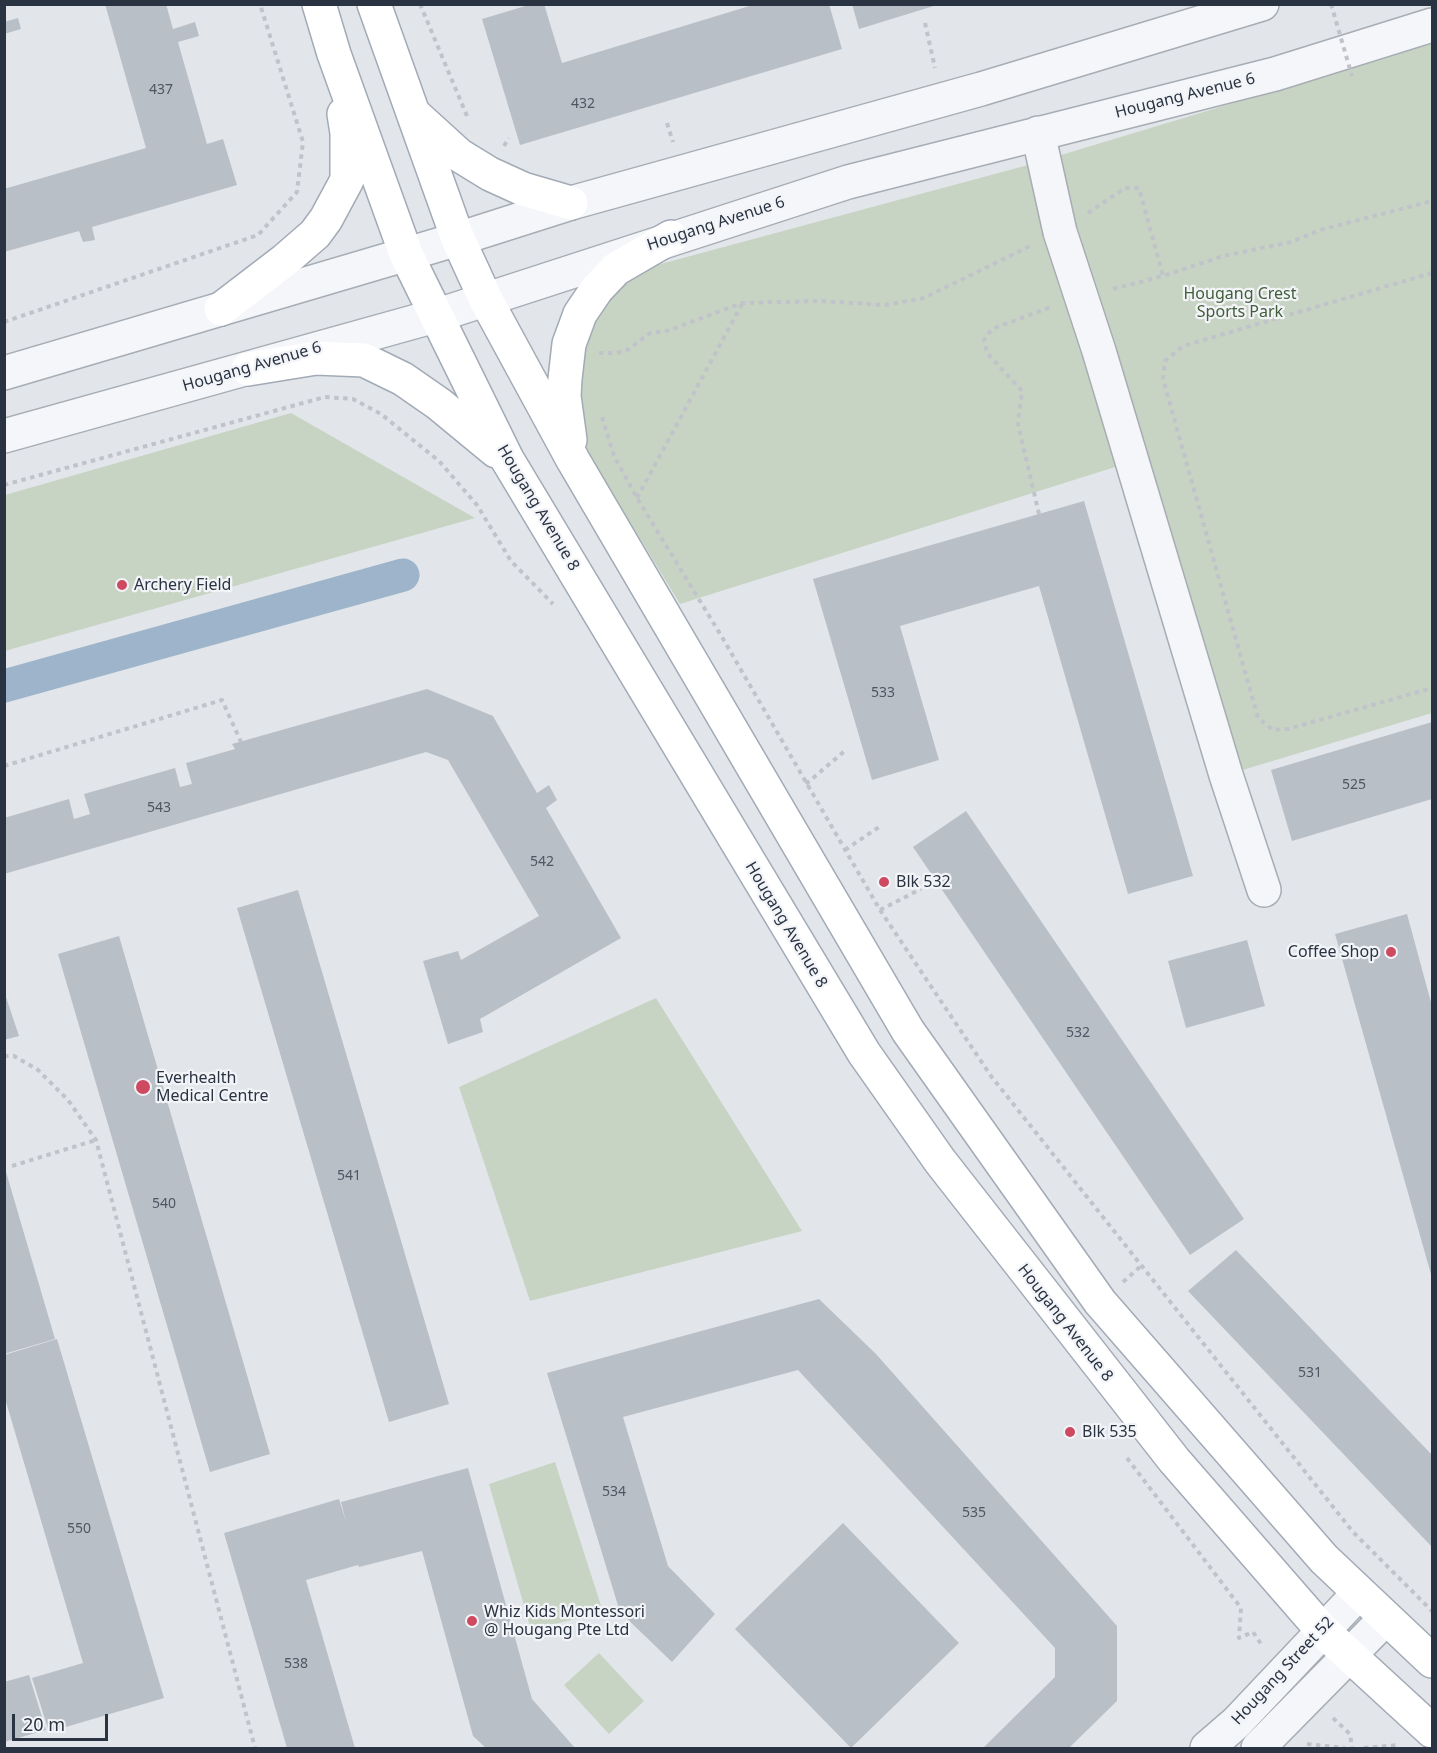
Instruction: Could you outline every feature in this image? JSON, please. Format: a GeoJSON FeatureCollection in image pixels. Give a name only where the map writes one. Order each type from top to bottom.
{"type":"FeatureCollection","features":[{"type":"Feature","properties":{"kind":"main road","name":"Hougang Avenue 8"},"geometry":{"type":"LineString","coordinates":[[319,4],[334,54],[406,254],[507,459],[864,1053],[954,1179],[1173,1460],[1322,1630],[1349,1655],[1421,1739]]}},
{"type":"Feature","properties":{"kind":"main road"},"geometry":{"type":"LineString","coordinates":[[374,4],[458,239],[486,300],[573,460],[908,1031],[1100,1302],[1324,1559],[1358,1594],[1432,1660]]}},
{"type":"Feature","properties":{"kind":"main road"},"geometry":{"type":"LineString","coordinates":[[221,309],[315,234],[347,180],[347,133],[334,54]]}},
{"type":"Feature","properties":{"kind":"main road"},"geometry":{"type":"LineString","coordinates":[[412,112],[459,155],[490,174],[523,189],[571,202]]}},
{"type":"Feature","properties":{"kind":"main road"},"geometry":{"type":"LineString","coordinates":[[573,460],[564,396],[569,344],[580,315],[597,289],[616,269],[671,237]]}},
{"type":"Feature","properties":{"kind":"main road"},"geometry":{"type":"LineString","coordinates":[[248,369],[316,357],[364,360],[403,379],[439,404],[507,459]]}},
{"type":"Feature","properties":{"kind":"street"},"geometry":{"type":"LineString","coordinates":[[4,373],[458,239],[571,202],[981,89],[1262,4]]}},
{"type":"Feature","properties":{"kind":"street","name":"Hougang Avenue 6"},"geometry":{"type":"LineString","coordinates":[[4,436],[435,316],[671,237],[848,182],[1275,74],[1432,25]]}},
{"type":"Feature","properties":{"kind":"street"},"geometry":{"type":"LineString","coordinates":[[1038,133],[1060,232],[1222,764],[1264,890]]}},
{"type":"Feature","properties":{"kind":"street","name":"Hougang Street 52"},"geometry":{"type":"LineString","coordinates":[[1208,1749],[1236,1723],[1358,1594]]}},
{"type":"Feature","properties":{"kind":"street"},"geometry":{"type":"LineString","coordinates":[[1258,1749],[1386,1618]]}},
{"type":"Feature","properties":{"kind":"path"},"geometry":{"type":"LineString","coordinates":[[4,322],[258,235],[297,192],[303,142],[260,4]]}},
{"type":"Feature","properties":{"kind":"path"},"geometry":{"type":"LineString","coordinates":[[420,4],[468,119]]}},
{"type":"Feature","properties":{"kind":"path"},"geometry":{"type":"LineString","coordinates":[[1331,4],[1352,76]]}},
{"type":"Feature","properties":{"kind":"path"},"geometry":{"type":"LineString","coordinates":[[925,23],[936,74]]}},
{"type":"Feature","properties":{"kind":"path"},"geometry":{"type":"LineString","coordinates":[[592,351],[617,353],[629,349],[650,333],[667,331],[742,303],[820,301],[885,305],[924,298],[1060,232],[1125,188],[1138,188],[1163,276]]}},
{"type":"Feature","properties":{"kind":"path"},"geometry":{"type":"LineString","coordinates":[[1039,514],[1018,424],[1022,391],[987,353],[984,340],[992,329],[1081,297],[1163,276],[1223,256],[1291,242],[1320,230],[1432,201]]}},
{"type":"Feature","properties":{"kind":"path"},"geometry":{"type":"LineString","coordinates":[[1432,273],[1183,345],[1165,362],[1163,379],[1258,718],[1273,730],[1288,729],[1432,688]]}},
{"type":"Feature","properties":{"kind":"path"},"geometry":{"type":"LineString","coordinates":[[637,498],[742,303]]}},
{"type":"Feature","properties":{"kind":"path"},"geometry":{"type":"LineString","coordinates":[[4,485],[325,397],[353,399],[381,414]]}},
{"type":"Feature","properties":{"kind":"path"},"geometry":{"type":"LineString","coordinates":[[601,414],[614,456],[637,498],[722,637],[844,850],[880,910],[991,1076],[1346,1523],[1432,1611]]}},
{"type":"Feature","properties":{"kind":"path"},"geometry":{"type":"LineString","coordinates":[[4,766],[222,700],[241,742]]}},
{"type":"Feature","properties":{"kind":"path"},"geometry":{"type":"LineString","coordinates":[[807,784],[847,749]]}},
{"type":"Feature","properties":{"kind":"path"},"geometry":{"type":"LineString","coordinates":[[844,850],[879,827]]}},
{"type":"Feature","properties":{"kind":"path"},"geometry":{"type":"LineString","coordinates":[[880,910],[921,889]]}},
{"type":"Feature","properties":{"kind":"path"},"geometry":{"type":"LineString","coordinates":[[4,1056],[14,1056],[38,1070],[68,1100],[96,1140],[255,1749]]}},
{"type":"Feature","properties":{"kind":"path"},"geometry":{"type":"LineString","coordinates":[[12,1166],[96,1140]]}},
{"type":"Feature","properties":{"kind":"path"},"geometry":{"type":"LineString","coordinates":[[1239,1638],[1253,1632]]}},
{"type":"Feature","properties":{"kind":"path"},"geometry":{"type":"LineString","coordinates":[[1350,1734],[1352,1749]]}},
{"type":"Feature","properties":{"kind":"path"},"geometry":{"type":"LineString","coordinates":[[1364,1749],[1421,1739]]}},
{"type":"Feature","properties":{"kind":"path"},"geometry":{"type":"LineString","coordinates":[[1303,1744],[1345,1749]]}},
{"type":"Feature","properties":{"kind":"green space","name":"Hougang Crest Sports Park"},"geometry":{"type":"Polygon","coordinates":[[[1432,43],[1432,713],[1226,775],[1131,462],[680,604],[587,452],[578,405],[584,348],[595,320],[608,301],[642,269],[1028,165],[1432,43]]]}},
{"type":"Feature","properties":{"kind":"green space","name":"Archery Field"},"geometry":{"type":"Polygon","coordinates":[[[291,413],[475,518],[5,651],[5,495],[291,413]]]}},
{"type":"Feature","properties":{"kind":"green space"},"geometry":{"type":"Polygon","coordinates":[[[656,998],[802,1231],[530,1301],[459,1087],[656,998]]]}},
{"type":"Feature","properties":{"kind":"green space"},"geometry":{"type":"Polygon","coordinates":[[[555,1462],[603,1612],[531,1630],[489,1484],[555,1462]]]}},
{"type":"Feature","properties":{"kind":"green space"},"geometry":{"type":"Polygon","coordinates":[[[599,1653],[644,1701],[609,1734],[564,1685],[599,1653]]]}},
{"type":"Feature","properties":{"kind":"building"},"geometry":{"type":"Polygon","coordinates":[[[105,4],[166,4],[173,29],[195,22],[199,36],[178,42],[207,144],[223,139],[237,185],[92,227],[95,240],[83,242],[79,231],[4,252],[4,189],[146,148],[105,4]]]}},
{"type":"Feature","properties":{"kind":"building"},"geometry":{"type":"Polygon","coordinates":[[[532,4],[544,4],[562,63],[756,4],[829,4],[842,49],[520,145],[482,19],[532,4]]]}},
{"type":"Feature","properties":{"kind":"building"},"geometry":{"type":"Polygon","coordinates":[[[852,4],[937,4],[937,5],[859,29],[852,4]]]}},
{"type":"Feature","properties":{"kind":"building"},"geometry":{"type":"Polygon","coordinates":[[[18,18],[21,29],[4,34],[4,22],[18,18]]]}},
{"type":"Feature","properties":{"kind":"building"},"geometry":{"type":"Polygon","coordinates":[[[1084,501],[1193,876],[1128,894],[1039,586],[900,626],[939,760],[872,780],[813,579],[1084,501]]]}},
{"type":"Feature","properties":{"kind":"building"},"geometry":{"type":"Polygon","coordinates":[[[427,689],[493,716],[537,793],[549,785],[557,800],[546,808],[621,938],[480,1019],[483,1032],[448,1044],[423,961],[458,951],[461,960],[539,916],[448,760],[426,752],[4,874],[4,818],[69,799],[74,819],[90,814],[84,794],[175,768],[180,787],[192,784],[186,763],[235,749],[232,744],[427,689]]]}},
{"type":"Feature","properties":{"kind":"building"},"geometry":{"type":"Polygon","coordinates":[[[1432,722],[1432,799],[1292,841],[1271,770],[1432,722]]]}},
{"type":"Feature","properties":{"kind":"building"},"geometry":{"type":"Polygon","coordinates":[[[966,811],[1244,1219],[1190,1255],[913,847],[966,811]]]}},
{"type":"Feature","properties":{"kind":"building"},"geometry":{"type":"Polygon","coordinates":[[[298,890],[449,1404],[389,1422],[237,908],[298,890]]]}},
{"type":"Feature","properties":{"kind":"building"},"geometry":{"type":"Polygon","coordinates":[[[1407,914],[1432,1006],[1432,1278],[1335,934],[1407,914]]]}},
{"type":"Feature","properties":{"kind":"building"},"geometry":{"type":"Polygon","coordinates":[[[119,936],[270,1454],[210,1472],[58,954],[119,936]]]}},
{"type":"Feature","properties":{"kind":"building"},"geometry":{"type":"Polygon","coordinates":[[[1247,940],[1265,1006],[1186,1028],[1168,961],[1247,940]]]}},
{"type":"Feature","properties":{"kind":"building"},"geometry":{"type":"Polygon","coordinates":[[[4,991],[19,1036],[4,1040],[4,991]]]}},
{"type":"Feature","properties":{"kind":"building"},"geometry":{"type":"Polygon","coordinates":[[[4,1165],[55,1339],[4,1354],[4,1165]]]}},
{"type":"Feature","properties":{"kind":"building"},"geometry":{"type":"Polygon","coordinates":[[[1236,1250],[1432,1455],[1432,1547],[1188,1291],[1236,1250]]]}},
{"type":"Feature","properties":{"kind":"building"},"geometry":{"type":"Polygon","coordinates":[[[819,1299],[876,1354],[1117,1626],[1117,1701],[1069,1748],[983,1748],[1055,1677],[1055,1648],[798,1370],[623,1417],[668,1566],[715,1614],[672,1662],[620,1612],[547,1373],[819,1299]]]}},
{"type":"Feature","properties":{"kind":"building"},"geometry":{"type":"Polygon","coordinates":[[[57,1339],[164,1698],[49,1732],[32,1678],[83,1663],[4,1395],[4,1355],[57,1339]]]}},
{"type":"Feature","properties":{"kind":"building"},"geometry":{"type":"Polygon","coordinates":[[[468,1468],[532,1699],[575,1748],[486,1748],[473,1736],[422,1551],[359,1567],[358,1565],[306,1580],[355,1748],[287,1748],[224,1533],[339,1499],[346,1522],[341,1502],[468,1468]]]}},
{"type":"Feature","properties":{"kind":"building"},"geometry":{"type":"Polygon","coordinates":[[[843,1523],[959,1643],[851,1748],[735,1629],[843,1523]]]}},
{"type":"Feature","properties":{"kind":"building"},"geometry":{"type":"Polygon","coordinates":[[[29,1675],[46,1730],[4,1742],[4,1682],[29,1675]]]}},
{"type":"Feature","properties":{"kind":"waterway"},"geometry":{"type":"LineString","coordinates":[[4,686],[403,575]]}},
{"type":"Feature","properties":{"kind":"place","name":"Archery Field"},"geometry":{"type":"Point","coordinates":[122,585]}},
{"type":"Feature","properties":{"kind":"place","name":"Blk 532"},"geometry":{"type":"Point","coordinates":[884,882]}},
{"type":"Feature","properties":{"kind":"place","name":"Coffee Shop"},"geometry":{"type":"Point","coordinates":[1391,952]}},
{"type":"Feature","properties":{"kind":"place","name":"Everhealth Medical Centre"},"geometry":{"type":"Point","coordinates":[143,1087]}},
{"type":"Feature","properties":{"kind":"place","name":"Blk 535"},"geometry":{"type":"Point","coordinates":[1070,1432]}},
{"type":"Feature","properties":{"kind":"place","name":"Whiz Kids Montessori @ Hougang Pte Ltd"},"geometry":{"type":"Point","coordinates":[472,1621]}}]}
